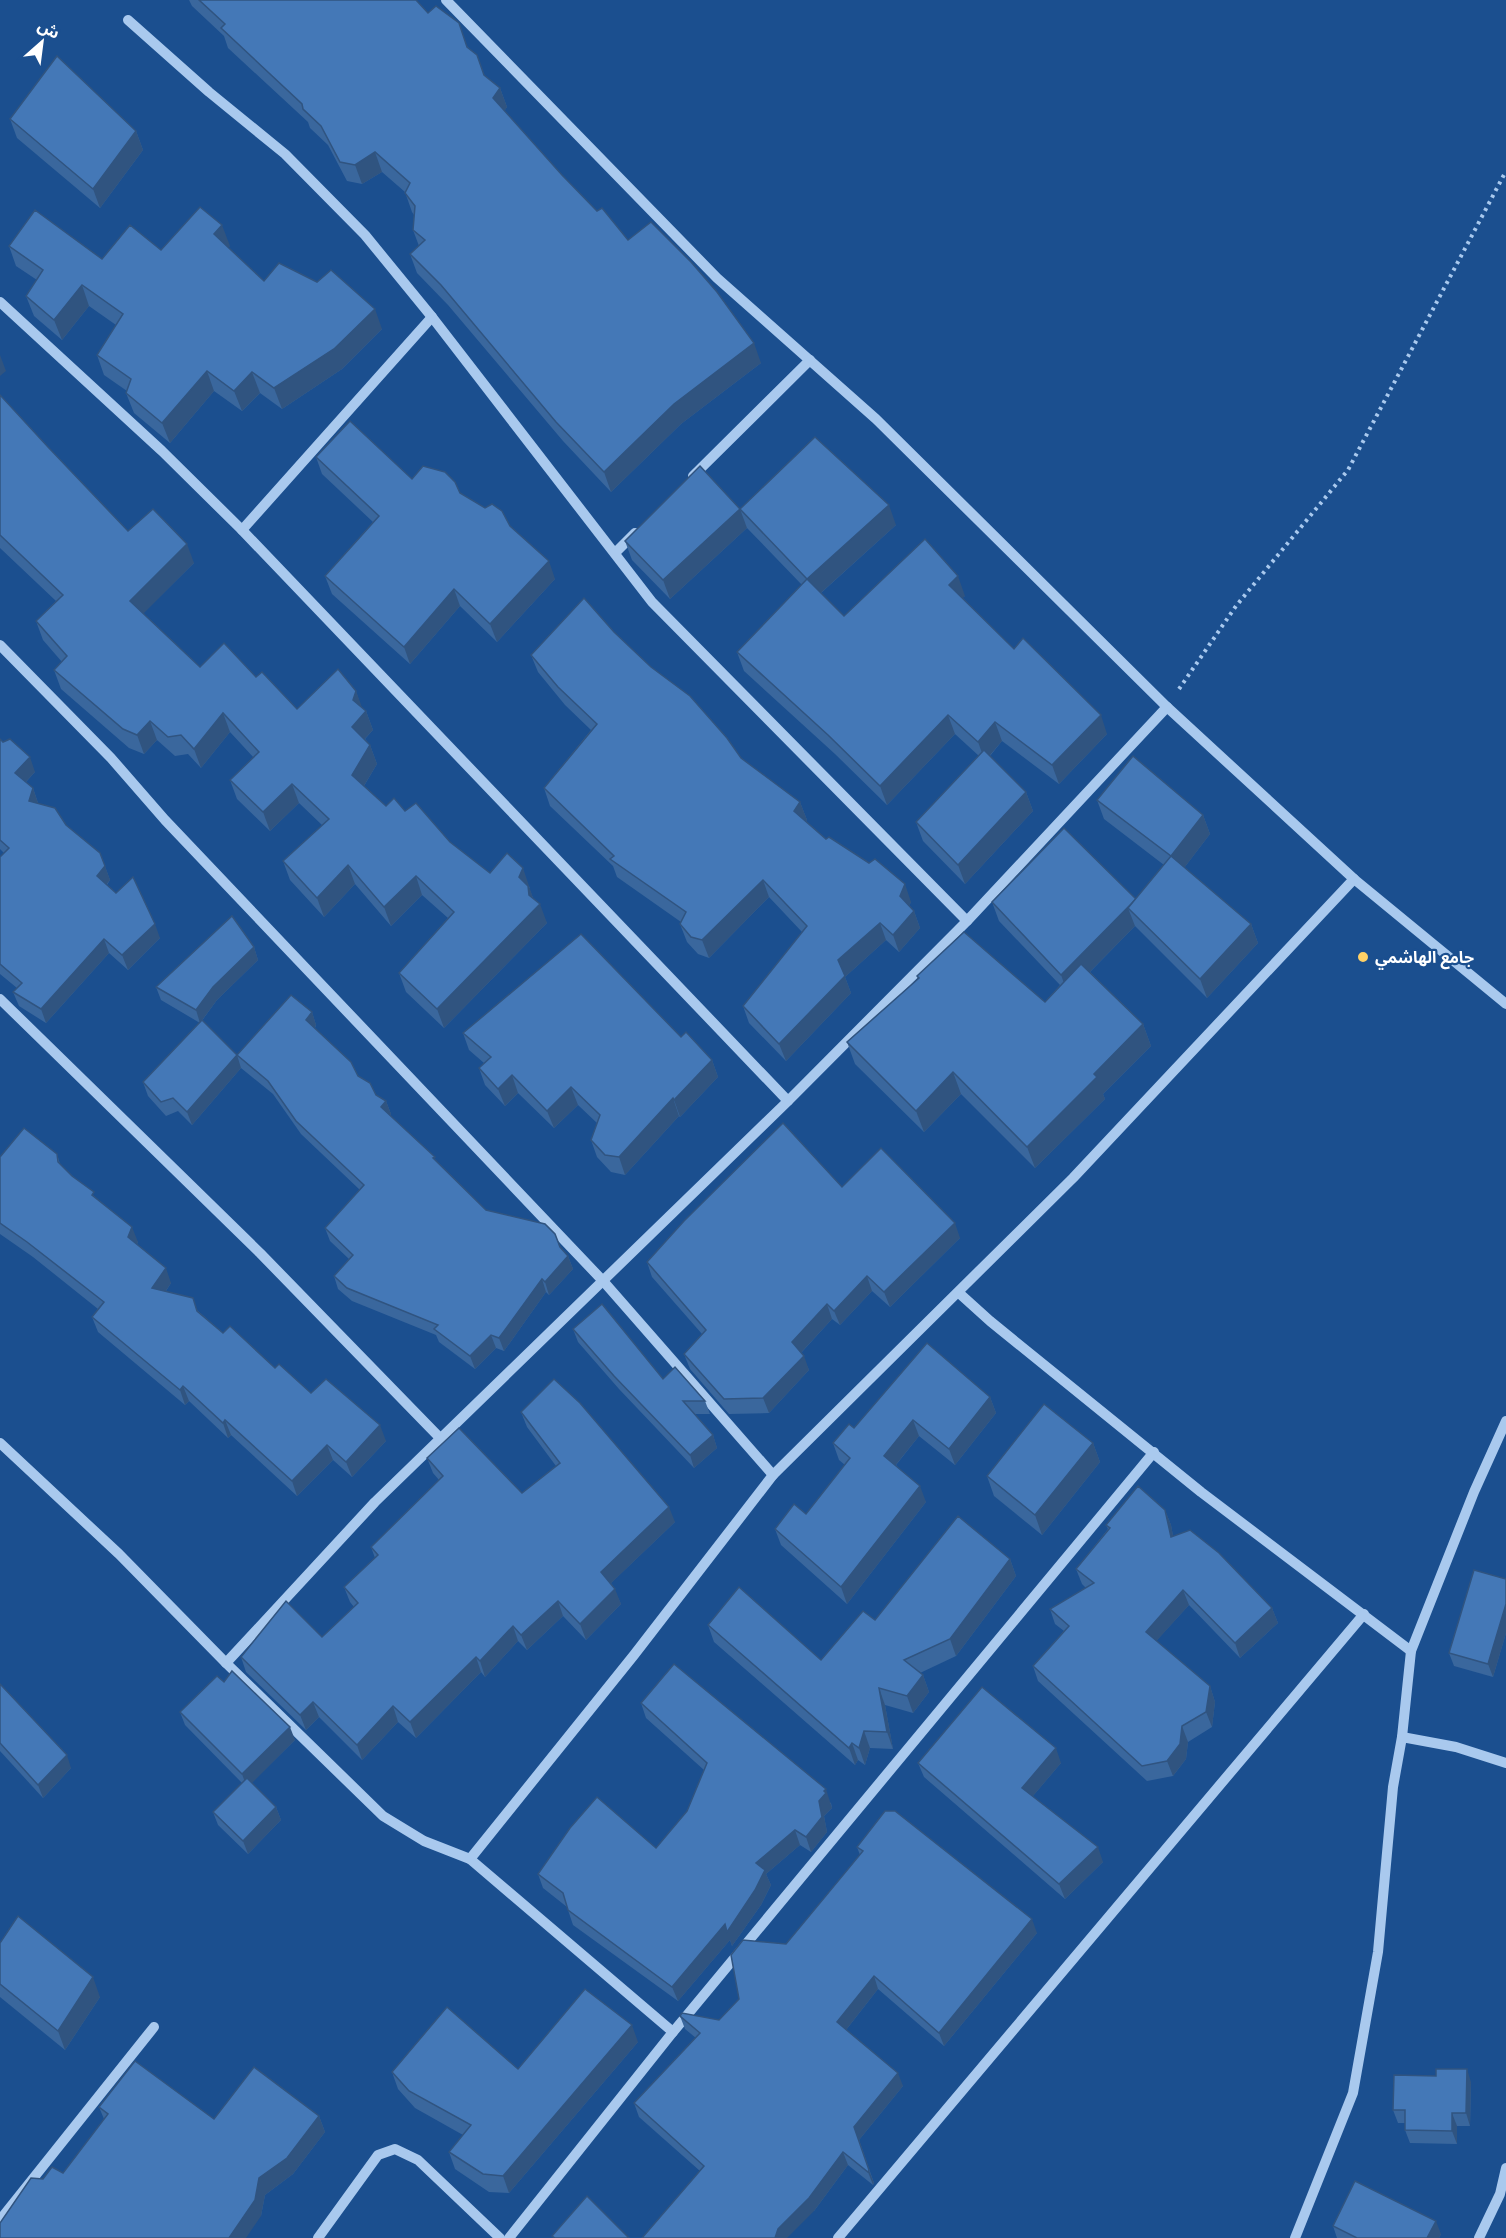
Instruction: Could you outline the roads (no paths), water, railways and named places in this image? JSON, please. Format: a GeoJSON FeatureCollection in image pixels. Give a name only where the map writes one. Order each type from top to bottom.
{"type":"FeatureCollection","features":[{"type":"Feature","properties":{"kind":"street"},"geometry":{"type":"LineString","coordinates":[[446,0],[717,278],[876,419],[1167,707],[1354,879],[1506,1004]]}},
{"type":"Feature","properties":{"kind":"street"},"geometry":{"type":"LineString","coordinates":[[128,20],[209,92],[285,154],[365,235],[432,317],[652,602],[967,921]]}},
{"type":"Feature","properties":{"kind":"street"},"geometry":{"type":"LineString","coordinates":[[0,302],[162,451],[242,530],[789,1101]]}},
{"type":"Feature","properties":{"kind":"street"},"geometry":{"type":"LineString","coordinates":[[242,530],[432,317]]}},
{"type":"Feature","properties":{"kind":"street"},"geometry":{"type":"LineString","coordinates":[[682,486],[810,360]]}},
{"type":"Feature","properties":{"kind":"street"},"geometry":{"type":"LineString","coordinates":[[615,553],[640,528]]}},
{"type":"Feature","properties":{"kind":"street"},"geometry":{"type":"LineString","coordinates":[[0,645],[64,708],[182,837],[604,1282],[773,1475]]}},
{"type":"Feature","properties":{"kind":"street"},"geometry":{"type":"LineString","coordinates":[[226,1663],[375,1502],[789,1101],[967,921],[1167,707]]}},
{"type":"Feature","properties":{"kind":"street"},"geometry":{"type":"LineString","coordinates":[[470,1859],[634,1655],[773,1475],[1073,1178],[1354,879]]}},
{"type":"Feature","properties":{"kind":"street"},"geometry":{"type":"LineString","coordinates":[[0,999],[252,1244],[441,1438]]}},
{"type":"Feature","properties":{"kind":"street"},"geometry":{"type":"LineString","coordinates":[[959,1293],[990,1321],[1201,1492],[1410,1651]]}},
{"type":"Feature","properties":{"kind":"street"},"geometry":{"type":"LineString","coordinates":[[1295,2238],[1353,2093],[1378,1952],[1393,1786],[1402,1737],[1410,1651],[1474,1491],[1506,1421]]}},
{"type":"Feature","properties":{"kind":"street"},"geometry":{"type":"LineString","coordinates":[[0,1443],[119,1554],[226,1663],[383,1816],[424,1841],[470,1859],[673,2032]]}},
{"type":"Feature","properties":{"kind":"street"},"geometry":{"type":"LineString","coordinates":[[509,2238],[673,2032],[1154,1452]]}},
{"type":"Feature","properties":{"kind":"street"},"geometry":{"type":"LineString","coordinates":[[838,2238],[1364,1614]]}},
{"type":"Feature","properties":{"kind":"street"},"geometry":{"type":"LineString","coordinates":[[1402,1737],[1456,1747],[1506,1763]]}},
{"type":"Feature","properties":{"kind":"street"},"geometry":{"type":"LineString","coordinates":[[0,2220],[154,2027]]}},
{"type":"Feature","properties":{"kind":"street"},"geometry":{"type":"LineString","coordinates":[[318,2238],[378,2155],[395,2150],[418,2160],[500,2238]]}},
{"type":"Feature","properties":{"kind":"street"},"geometry":{"type":"LineString","coordinates":[[1479,2238],[1500,2194],[1506,2168]]}},
{"type":"Feature","properties":{"kind":"place","name":"جامع الهاشمي"},"geometry":{"type":"Point","coordinates":[1363,957]}}]}
